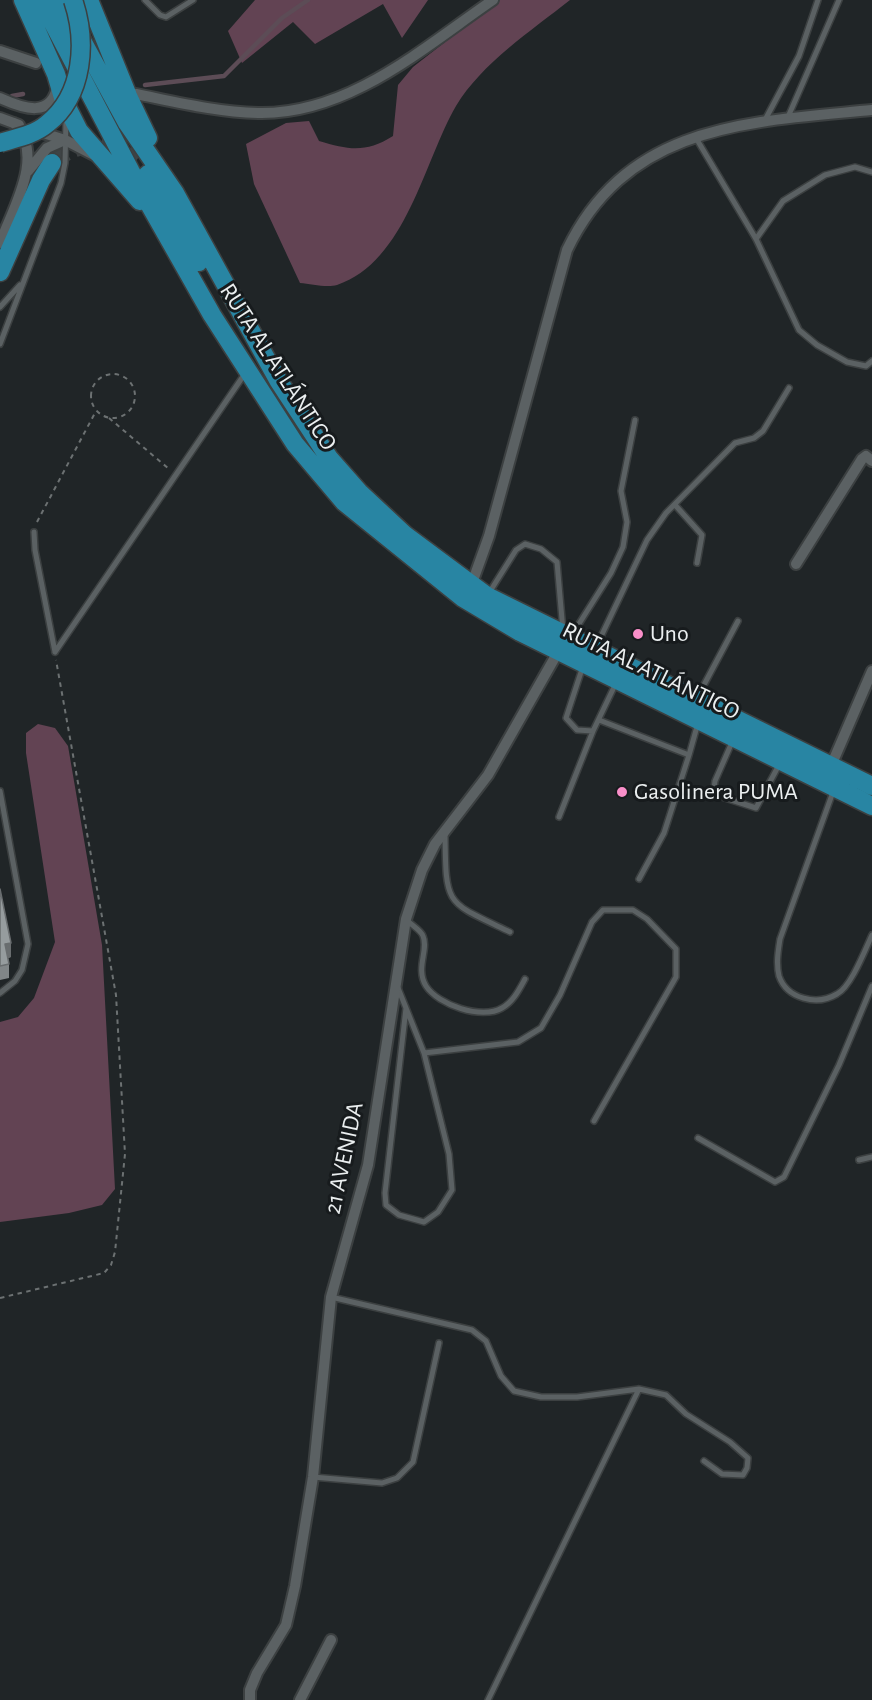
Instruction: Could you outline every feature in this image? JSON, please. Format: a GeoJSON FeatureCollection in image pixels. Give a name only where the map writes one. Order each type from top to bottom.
{"type":"FeatureCollection","features":[{"type":"Feature","properties":{"kind":"highway"},"geometry":{"type":"LineString","coordinates":[[23,0],[58,80],[64,101],[79,131],[100,159],[168,235]]}},
{"type":"Feature","properties":{"kind":"highway","name":"RUTA AL ATLÁNTICO"},"geometry":{"type":"LineString","coordinates":[[41,0],[126,163],[212,315],[295,444],[344,502],[463,598],[564,642]]}},
{"type":"Feature","properties":{"kind":"highway","name":"RUTA AL ATLÁNTICO"},"geometry":{"type":"LineString","coordinates":[[60,0],[127,123],[176,193],[260,350],[329,458],[359,492],[405,535],[471,586],[589,658],[617,681],[872,806]]}},
{"type":"Feature","properties":{"kind":"highway"},"geometry":{"type":"LineString","coordinates":[[0,143],[30,134],[47,124],[73,92],[81,55],[73,0]]}},
{"type":"Feature","properties":{"kind":"highway"},"geometry":{"type":"LineString","coordinates":[[88,0],[128,96],[176,193]]}},
{"type":"Feature","properties":{"kind":"highway"},"geometry":{"type":"LineString","coordinates":[[135,161],[159,191],[275,390],[329,458]]}},
{"type":"Feature","properties":{"kind":"highway"},"geometry":{"type":"LineString","coordinates":[[0,272],[41,180],[52,163]]}},
{"type":"Feature","properties":{"kind":"highway","name":"RUTA AL ATLÁNTICO"},"geometry":{"type":"LineString","coordinates":[[589,658],[696,700],[872,786]]}},
{"type":"Feature","properties":{"kind":"street"},"geometry":{"type":"LineString","coordinates":[[135,94],[202,108],[259,113],[314,106],[365,87],[493,0]]}},
{"type":"Feature","properties":{"kind":"street"},"geometry":{"type":"LineString","coordinates":[[0,51],[36,63]]}},
{"type":"Feature","properties":{"kind":"street"},"geometry":{"type":"LineString","coordinates":[[0,98],[27,110],[35,109],[49,102],[58,80]]}},
{"type":"Feature","properties":{"kind":"street"},"geometry":{"type":"LineString","coordinates":[[471,586],[489,536],[567,250],[580,223],[610,188],[635,169],[662,149],[695,136],[765,120],[872,110]]}},
{"type":"Feature","properties":{"kind":"street"},"geometry":{"type":"LineString","coordinates":[[0,118],[65,141],[100,159]]}},
{"type":"Feature","properties":{"kind":"street"},"geometry":{"type":"LineString","coordinates":[[0,243],[24,177],[28,153],[21,130],[15,123]]}},
{"type":"Feature","properties":{"kind":"street"},"geometry":{"type":"LineString","coordinates":[[24,177],[34,161],[47,148],[65,141]]}},
{"type":"Feature","properties":{"kind":"street"},"geometry":{"type":"LineString","coordinates":[[796,564],[862,459],[867,456],[872,461]]}},
{"type":"Feature","properties":{"kind":"street","name":"21 AVENIDA"},"geometry":{"type":"LineString","coordinates":[[250,1700],[250,1690],[256,1673],[286,1625],[313,1477],[331,1297],[368,1165],[406,919],[422,870],[445,832],[488,776],[564,642]]}},
{"type":"Feature","properties":{"kind":"street"},"geometry":{"type":"LineString","coordinates":[[831,766],[872,671]]}},
{"type":"Feature","properties":{"kind":"street"},"geometry":{"type":"LineString","coordinates":[[300,1700],[331,1640]]}},
{"type":"Feature","properties":{"kind":"lane"},"geometry":{"type":"LineString","coordinates":[[145,0],[160,15],[166,16],[193,0]]}},
{"type":"Feature","properties":{"kind":"lane"},"geometry":{"type":"LineString","coordinates":[[765,120],[800,56],[818,0]]}},
{"type":"Feature","properties":{"kind":"lane"},"geometry":{"type":"LineString","coordinates":[[788,118],[839,0]]}},
{"type":"Feature","properties":{"kind":"lane"},"geometry":{"type":"LineString","coordinates":[[0,344],[61,183],[65,141],[64,101]]}},
{"type":"Feature","properties":{"kind":"lane"},"geometry":{"type":"LineString","coordinates":[[695,136],[756,239],[799,330],[817,345],[847,362],[866,366],[872,361]]}},
{"type":"Feature","properties":{"kind":"lane"},"geometry":{"type":"LineString","coordinates":[[756,239],[783,201],[825,175],[855,167],[872,172]]}},
{"type":"Feature","properties":{"kind":"lane"},"geometry":{"type":"LineString","coordinates":[[0,307],[23,282]]}},
{"type":"Feature","properties":{"kind":"lane"},"geometry":{"type":"LineString","coordinates":[[55,652],[247,370]]}},
{"type":"Feature","properties":{"kind":"lane"},"geometry":{"type":"LineString","coordinates":[[593,731],[577,730],[566,718],[589,658],[647,540],[666,513],[735,443],[753,438],[763,431],[789,388]]}},
{"type":"Feature","properties":{"kind":"lane"},"geometry":{"type":"LineString","coordinates":[[564,642],[611,573],[623,547],[627,522],[621,491],[635,420]]}},
{"type":"Feature","properties":{"kind":"lane"},"geometry":{"type":"LineString","coordinates":[[675,506],[702,535],[698,563]]}},
{"type":"Feature","properties":{"kind":"lane"},"geometry":{"type":"LineString","coordinates":[[34,532],[35,550],[55,652]]}},
{"type":"Feature","properties":{"kind":"lane"},"geometry":{"type":"LineString","coordinates":[[487,596],[516,550],[525,544],[540,549],[557,562],[564,642]]}},
{"type":"Feature","properties":{"kind":"lane"},"geometry":{"type":"LineString","coordinates":[[696,700],[738,621]]}},
{"type":"Feature","properties":{"kind":"lane"},"geometry":{"type":"LineString","coordinates":[[559,817],[593,731],[617,681]]}},
{"type":"Feature","properties":{"kind":"lane"},"geometry":{"type":"LineString","coordinates":[[599,720],[689,755]]}},
{"type":"Feature","properties":{"kind":"lane"},"geometry":{"type":"LineString","coordinates":[[639,879],[664,833],[682,784],[699,720]]}},
{"type":"Feature","properties":{"kind":"lane"},"geometry":{"type":"LineString","coordinates":[[734,738],[715,781],[714,788],[719,796],[756,808],[781,760]]}},
{"type":"Feature","properties":{"kind":"lane"},"geometry":{"type":"LineString","coordinates":[[834,788],[780,939],[777,960],[780,978],[792,994],[812,1001],[838,994],[858,966],[872,935]]}},
{"type":"Feature","properties":{"kind":"lane"},"geometry":{"type":"LineString","coordinates":[[0,791],[28,944],[22,970],[15,981],[0,993]]}},
{"type":"Feature","properties":{"kind":"lane"},"geometry":{"type":"LineString","coordinates":[[445,832],[446,881],[450,896],[459,908],[510,932]]}},
{"type":"Feature","properties":{"kind":"lane"},"geometry":{"type":"LineString","coordinates":[[424,1053],[518,1042],[541,1028],[560,995],[592,922],[603,910],[633,910],[647,919],[676,949],[676,977],[594,1121]]}},
{"type":"Feature","properties":{"kind":"lane"},"geometry":{"type":"LineString","coordinates":[[406,919],[422,933],[424,943],[422,974],[427,987],[442,1000],[485,1013],[502,1009],[516,995],[525,979]]}},
{"type":"Feature","properties":{"kind":"lane"},"geometry":{"type":"LineString","coordinates":[[396,981],[424,1053],[449,1154],[452,1190],[438,1212],[424,1222],[399,1215],[386,1205],[385,1194],[406,1008]]}},
{"type":"Feature","properties":{"kind":"lane"},"geometry":{"type":"LineString","coordinates":[[698,1138],[775,1182],[784,1177],[839,1065],[872,986]]}},
{"type":"Feature","properties":{"kind":"lane"},"geometry":{"type":"LineString","coordinates":[[860,1160],[872,1157]]}},
{"type":"Feature","properties":{"kind":"lane"},"geometry":{"type":"LineString","coordinates":[[331,1297],[472,1330],[486,1341],[501,1376],[514,1391],[550,1397],[639,1389],[666,1395],[687,1414],[730,1442],[748,1458],[747,1468],[743,1475],[722,1474],[704,1461]]}},
{"type":"Feature","properties":{"kind":"lane"},"geometry":{"type":"LineString","coordinates":[[313,1477],[381,1483],[397,1478],[413,1462],[439,1343]]}},
{"type":"Feature","properties":{"kind":"lane"},"geometry":{"type":"LineString","coordinates":[[488,1700],[639,1389]]}},
{"type":"Feature","properties":{"kind":"path"},"geometry":{"type":"LineString","coordinates":[[109,418],[124,416],[134,404],[134,389],[118,375],[104,375],[93,385],[90,398],[96,411],[109,418],[176,475]]}},
{"type":"Feature","properties":{"kind":"path"},"geometry":{"type":"LineString","coordinates":[[34,532],[38,516],[96,411]]}},
{"type":"Feature","properties":{"kind":"path"},"geometry":{"type":"LineString","coordinates":[[0,1298],[104,1273],[111,1265],[115,1252],[125,1154],[116,995],[55,652]]}},
{"type":"Feature","properties":{"kind":"shaded area"},"geometry":{"type":"Polygon","coordinates":[[[255,0],[428,0],[402,38],[383,4],[315,44],[293,22],[242,63],[228,31],[255,0]]]}},
{"type":"Feature","properties":{"kind":"shaded area"},"geometry":{"type":"Polygon","coordinates":[[[499,0],[570,0],[508,48],[467,90],[456,106],[397,233],[380,255],[361,273],[337,285],[300,283],[254,184],[246,144],[286,123],[309,121],[319,141],[348,148],[374,145],[393,136],[398,85],[413,67],[499,0]]]}},
{"type":"Feature","properties":{"kind":"shaded area"},"geometry":{"type":"Polygon","coordinates":[[[38,724],[55,728],[68,746],[102,945],[115,1189],[102,1205],[69,1213],[0,1222],[0,1022],[18,1017],[34,998],[55,942],[26,753],[26,733],[38,724]]]}},
{"type":"Feature","properties":{"kind":"building"},"geometry":{"type":"Polygon","coordinates":[[[0,889],[11,943],[5,944],[9,964],[0,966],[0,889]]]}},
{"type":"Feature","properties":{"kind":"waterway"},"geometry":{"type":"LineString","coordinates":[[145,85],[224,76],[282,18],[308,0]]}},
{"type":"Feature","properties":{"kind":"waterway"},"geometry":{"type":"LineString","coordinates":[[12,96],[23,94]]}},
{"type":"Feature","properties":{"kind":"tunnel"},"geometry":{"type":"LineString","coordinates":[[52,163],[72,149],[93,145],[115,149],[136,161]]}},
{"type":"Feature","properties":{"kind":"place","name":"Uno"},"geometry":{"type":"Point","coordinates":[638,634]}},
{"type":"Feature","properties":{"kind":"place","name":"Gasolinera PUMA"},"geometry":{"type":"Point","coordinates":[622,792]}}]}
